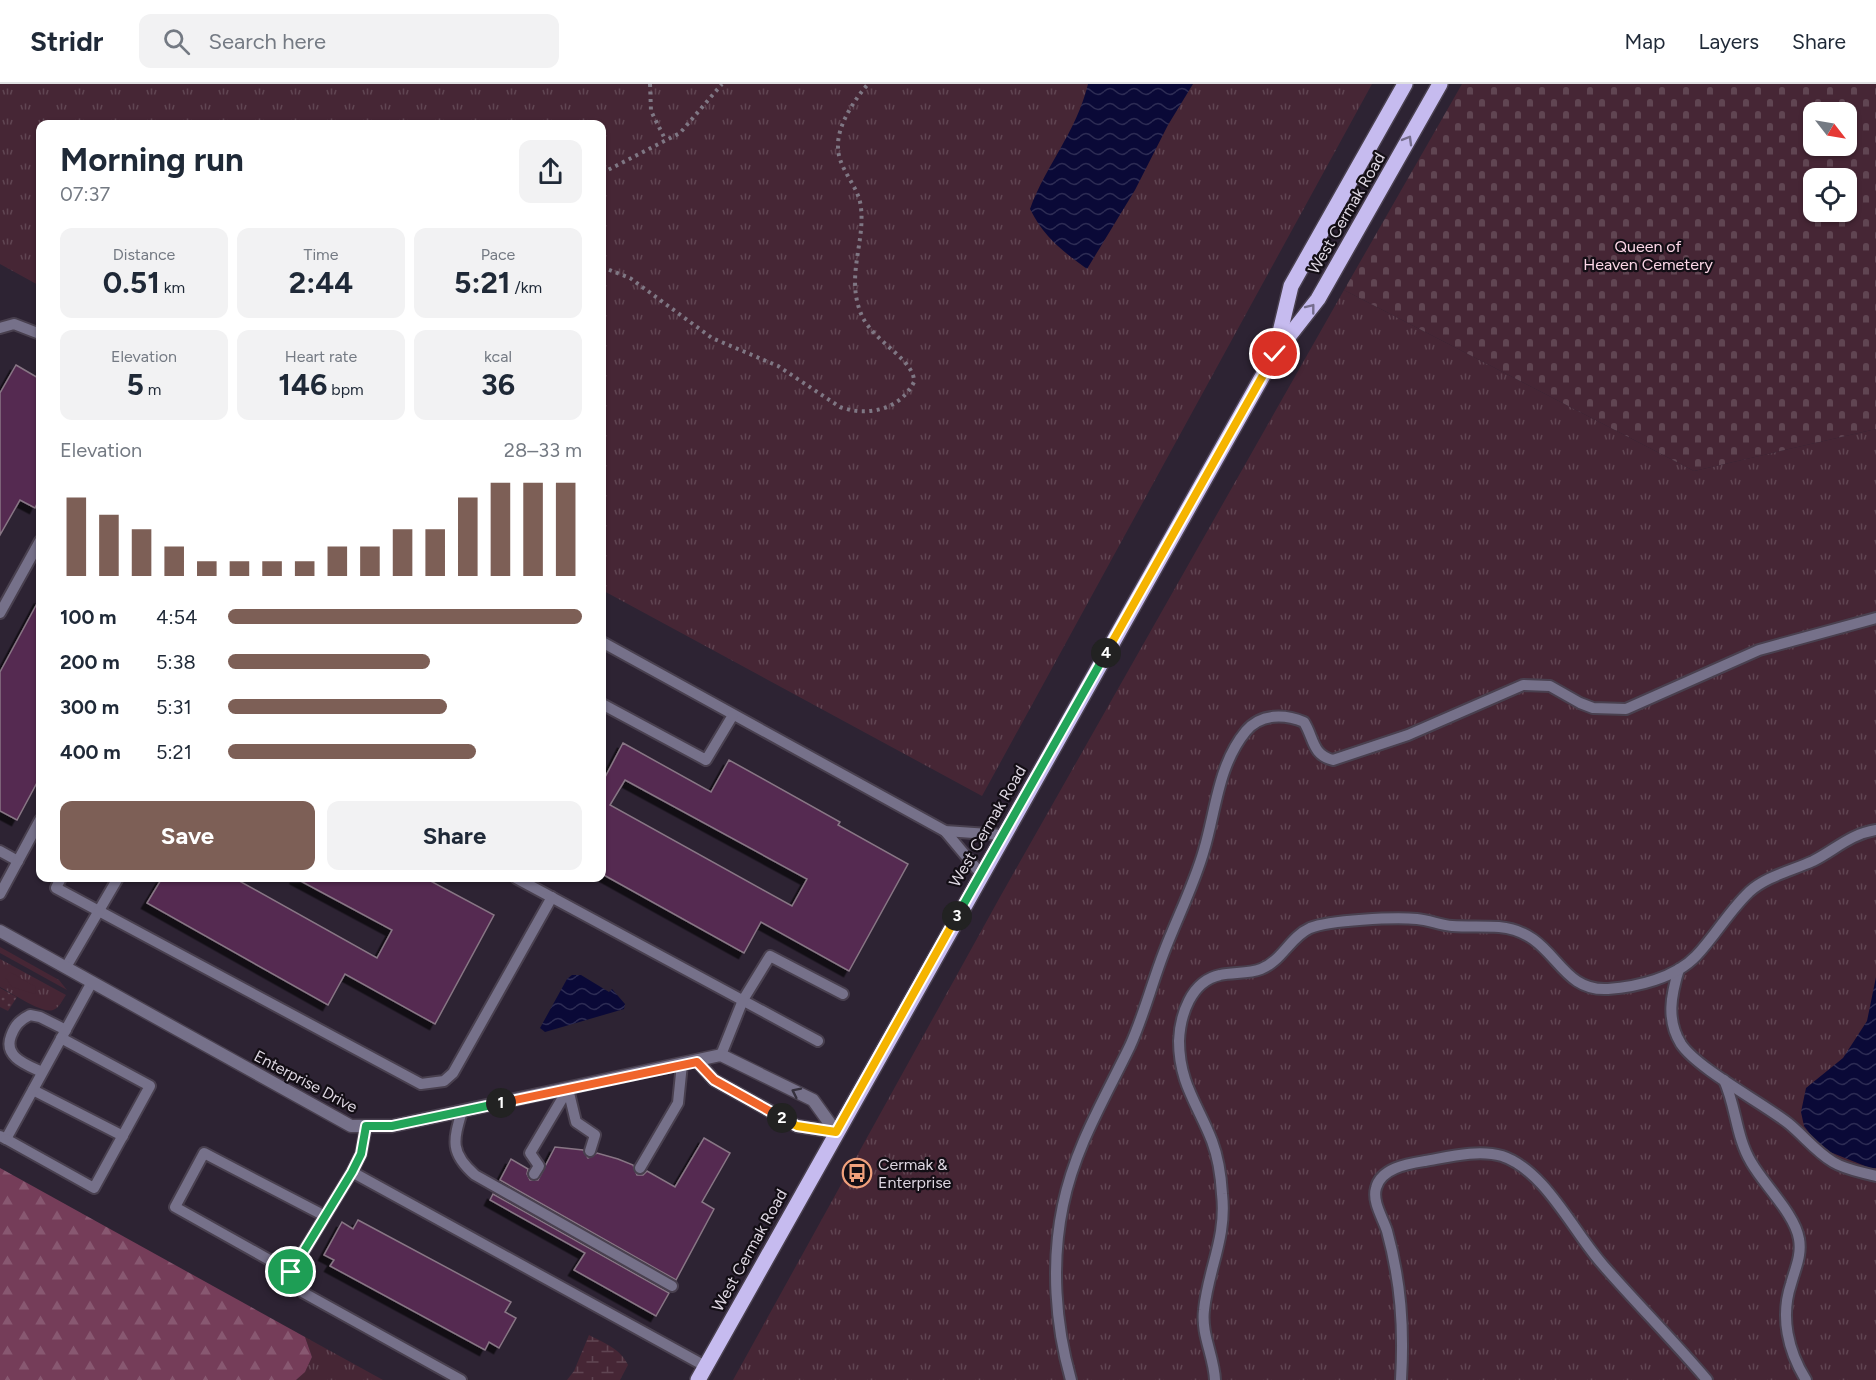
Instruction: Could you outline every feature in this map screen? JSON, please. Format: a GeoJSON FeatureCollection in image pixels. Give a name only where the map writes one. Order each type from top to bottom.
{"type":"FeatureCollection","features":[{"type":"Feature","properties":{"kind":"main road","name":"West Cermak Road"},"geometry":{"type":"LineString","coordinates":[[1275,354],[1291,286],[1405,84]]}},
{"type":"Feature","properties":{"kind":"main road","name":"West Cermak Road"},"geometry":{"type":"LineString","coordinates":[[698,1380],[1275,354],[1318,299],[1440,84]]}},
{"type":"Feature","properties":{"kind":"street","name":"Enterprise Drive"},"geometry":{"type":"LineString","coordinates":[[0,931],[351,1126],[392,1126],[697,1062],[721,1054]]}},
{"type":"Feature","properties":{"kind":"street"},"geometry":{"type":"LineString","coordinates":[[721,1054],[813,1100],[836,1132]]}},
{"type":"Feature","properties":{"kind":"street"},"geometry":{"type":"LineString","coordinates":[[697,1062],[714,1080],[797,1126],[836,1132]]}},
{"type":"Feature","properties":{"kind":"lane"},"geometry":{"type":"LineString","coordinates":[[0,328],[15,324],[36,332]]}},
{"type":"Feature","properties":{"kind":"lane"},"geometry":{"type":"LineString","coordinates":[[0,614],[36,548]]}},
{"type":"Feature","properties":{"kind":"lane"},"geometry":{"type":"LineString","coordinates":[[1071,1380],[1058,1310],[1056,1274],[1057,1240],[1066,1194],[1087,1131],[1136,1031],[1164,952],[1197,872],[1225,768],[1248,729],[1276,715],[1292,717],[1304,722],[1317,752],[1324,758],[1333,760],[1408,735],[1523,685],[1550,686],[1580,704],[1593,708],[1626,708],[1759,650],[1876,618]]}},
{"type":"Feature","properties":{"kind":"lane"},"geometry":{"type":"LineString","coordinates":[[606,644],[945,831],[981,874]]}},
{"type":"Feature","properties":{"kind":"lane"},"geometry":{"type":"LineString","coordinates":[[606,706],[706,760],[733,715]]}},
{"type":"Feature","properties":{"kind":"lane"},"geometry":{"type":"LineString","coordinates":[[0,894],[36,827]]}},
{"type":"Feature","properties":{"kind":"lane"},"geometry":{"type":"LineString","coordinates":[[1215,1380],[1203,1332],[1203,1314],[1221,1241],[1224,1215],[1222,1192],[1212,1141],[1190,1099],[1179,1043],[1184,1009],[1202,985],[1216,976],[1254,972],[1266,967],[1276,961],[1301,933],[1311,927],[1397,919],[1518,930],[1542,944],[1571,979],[1591,988],[1607,989],[1657,979],[1694,959],[1748,893],[1763,882],[1817,859],[1861,833],[1876,830]]}},
{"type":"Feature","properties":{"kind":"lane"},"geometry":{"type":"LineString","coordinates":[[945,831],[1003,835]]}},
{"type":"Feature","properties":{"kind":"lane"},"geometry":{"type":"LineString","coordinates":[[0,852],[18,861]]}},
{"type":"Feature","properties":{"kind":"lane"},"geometry":{"type":"LineString","coordinates":[[59,882],[56,888],[411,1080],[431,1084],[444,1081],[453,1072],[552,897]]}},
{"type":"Feature","properties":{"kind":"lane"},"geometry":{"type":"LineString","coordinates":[[66,968],[116,882]]}},
{"type":"Feature","properties":{"kind":"lane"},"geometry":{"type":"LineString","coordinates":[[524,882],[818,1041]]}},
{"type":"Feature","properties":{"kind":"lane"},"geometry":{"type":"LineString","coordinates":[[721,1054],[743,1000],[770,956],[843,994]]}},
{"type":"Feature","properties":{"kind":"lane"},"geometry":{"type":"LineString","coordinates":[[1679,969],[1670,1009],[1673,1027],[1682,1045],[1724,1080],[1768,1108],[1832,1162],[1850,1170],[1876,1176]]}},
{"type":"Feature","properties":{"kind":"lane"},"geometry":{"type":"LineString","coordinates":[[42,1072],[17,1059],[11,1053],[8,1043],[14,1028],[30,1015],[40,1017],[64,1034],[150,1086],[94,1188],[3,1137],[33,1090],[42,1072],[64,1034],[92,982]]}},
{"type":"Feature","properties":{"kind":"lane"},"geometry":{"type":"LineString","coordinates":[[640,1168],[678,1103],[682,1064]]}},
{"type":"Feature","properties":{"kind":"lane"},"geometry":{"type":"LineString","coordinates":[[1724,1080],[1750,1161],[1795,1226],[1799,1238],[1800,1252],[1786,1309],[1786,1330],[1791,1348],[1806,1380]]}},
{"type":"Feature","properties":{"kind":"lane"},"geometry":{"type":"LineString","coordinates":[[568,1089],[576,1122],[595,1135],[590,1151]]}},
{"type":"Feature","properties":{"kind":"lane"},"geometry":{"type":"LineString","coordinates":[[534,1174],[539,1166],[530,1153],[568,1089]]}},
{"type":"Feature","properties":{"kind":"lane"},"geometry":{"type":"LineString","coordinates":[[33,1090],[123,1136]]}},
{"type":"Feature","properties":{"kind":"lane"},"geometry":{"type":"LineString","coordinates":[[462,1111],[454,1138],[460,1161],[475,1175],[672,1287]]}},
{"type":"Feature","properties":{"kind":"lane"},"geometry":{"type":"LineString","coordinates":[[291,1272],[352,1172],[361,1154],[366,1126]]}},
{"type":"Feature","properties":{"kind":"lane"},"geometry":{"type":"LineString","coordinates":[[325,1216],[204,1152],[175,1207],[291,1272],[295,1284],[304,1293],[461,1380]]}},
{"type":"Feature","properties":{"kind":"lane"},"geometry":{"type":"LineString","coordinates":[[1401,1380],[1404,1332],[1402,1301],[1390,1244],[1375,1200],[1377,1184],[1390,1171],[1405,1164],[1484,1154],[1502,1156],[1529,1174],[1556,1202],[1602,1264],[1707,1380]]}},
{"type":"Feature","properties":{"kind":"lane"},"geometry":{"type":"LineString","coordinates":[[352,1172],[705,1366]]}},
{"type":"Feature","properties":{"kind":"path"},"geometry":{"type":"LineString","coordinates":[[650,84],[651,111],[665,140]]}},
{"type":"Feature","properties":{"kind":"path"},"geometry":{"type":"LineString","coordinates":[[606,170],[689,126],[722,84]]}},
{"type":"Feature","properties":{"kind":"path"},"geometry":{"type":"LineString","coordinates":[[606,269],[630,278],[712,338],[778,366],[840,407],[850,411],[872,412],[902,397],[914,382],[910,367],[877,338],[861,313],[855,277],[861,208],[839,157],[838,143],[841,130],[868,84]]}},
{"type":"Feature","properties":{"kind":"green space"},"geometry":{"type":"Polygon","coordinates":[[[0,84],[1372,84],[982,796],[606,592],[606,120],[36,120],[36,284],[0,264],[0,84]]]}},
{"type":"Feature","properties":{"kind":"green space","name":"Queen of Heaven Cemetery"},"geometry":{"type":"Polygon","coordinates":[[[1462,84],[1876,84],[1876,429],[1694,471],[1344,290],[1462,84]]]}},
{"type":"Feature","properties":{"kind":"green space"},"geometry":{"type":"Polygon","coordinates":[[[1344,290],[1694,471],[1876,429],[1876,1380],[733,1380],[1000,897],[1344,290]]]}},
{"type":"Feature","properties":{"kind":"green space"},"geometry":{"type":"Polygon","coordinates":[[[0,947],[59,980],[67,990],[0,953],[0,947]]]}},
{"type":"Feature","properties":{"kind":"green space"},"geometry":{"type":"Polygon","coordinates":[[[0,959],[66,995],[53,1010],[42,1009],[27,1002],[0,987],[0,959]]]}},
{"type":"Feature","properties":{"kind":"green space"},"geometry":{"type":"Polygon","coordinates":[[[10,972],[36,987],[35,994],[12,987],[5,977],[10,972]]]}},
{"type":"Feature","properties":{"kind":"green space"},"geometry":{"type":"Polygon","coordinates":[[[0,988],[17,997],[8,1011],[0,1007],[0,988]]]}},
{"type":"Feature","properties":{"kind":"green space"},"geometry":{"type":"Polygon","coordinates":[[[0,1168],[305,1337],[312,1357],[305,1372],[296,1380],[0,1380],[0,1168]]]}},
{"type":"Feature","properties":{"kind":"green space"},"geometry":{"type":"Polygon","coordinates":[[[589,1335],[612,1347],[625,1359],[628,1365],[620,1380],[567,1380],[574,1371],[589,1335]]]}},
{"type":"Feature","properties":{"kind":"green space"},"geometry":{"type":"Polygon","coordinates":[[[305,1337],[383,1380],[296,1380],[305,1371],[312,1357],[305,1337]]]}},
{"type":"Feature","properties":{"kind":"water"},"geometry":{"type":"Polygon","coordinates":[[[1088,84],[1193,84],[1168,125],[1135,190],[1087,269],[1054,242],[1041,228],[1030,209],[1076,118],[1088,84]]]}},
{"type":"Feature","properties":{"kind":"water"},"geometry":{"type":"Polygon","coordinates":[[[572,975],[581,975],[609,992],[612,989],[625,1004],[624,1009],[545,1032],[540,1028],[567,979],[572,975]]]}},
{"type":"Feature","properties":{"kind":"water"},"geometry":{"type":"Polygon","coordinates":[[[1876,977],[1876,1168],[1870,1168],[1830,1152],[1814,1139],[1804,1126],[1801,1112],[1806,1088],[1843,1058],[1867,1021],[1876,977]]]}},
{"type":"Feature","properties":{"kind":"building"},"geometry":{"type":"Polygon","coordinates":[[[16,365],[36,377],[36,506],[35,508],[20,500],[0,535],[0,393],[16,365]]]}},
{"type":"Feature","properties":{"kind":"building"},"geometry":{"type":"Polygon","coordinates":[[[36,605],[36,784],[17,820],[0,811],[0,672],[36,605]]]}},
{"type":"Feature","properties":{"kind":"building"},"geometry":{"type":"Polygon","coordinates":[[[623,743],[711,792],[729,760],[840,822],[838,825],[908,864],[849,971],[761,922],[744,953],[606,876],[606,775],[623,743]],[[625,780],[610,805],[792,906],[807,879],[625,780]]]}},
{"type":"Feature","properties":{"kind":"building"},"geometry":{"type":"Polygon","coordinates":[[[160,882],[241,882],[377,958],[392,930],[302,882],[432,882],[494,915],[435,1024],[345,974],[328,1005],[147,903],[160,882]]]}},
{"type":"Feature","properties":{"kind":"building"},"geometry":{"type":"Polygon","coordinates":[[[704,1138],[730,1153],[702,1202],[714,1209],[676,1280],[500,1180],[511,1159],[528,1169],[527,1174],[530,1180],[538,1180],[555,1147],[583,1150],[588,1158],[597,1153],[618,1159],[633,1165],[637,1175],[643,1175],[647,1171],[675,1187],[704,1138]]]}},
{"type":"Feature","properties":{"kind":"building"},"geometry":{"type":"Polygon","coordinates":[[[493,1194],[669,1293],[656,1316],[574,1270],[585,1253],[490,1200],[493,1194]]]}},
{"type":"Feature","properties":{"kind":"building"},"geometry":{"type":"Polygon","coordinates":[[[358,1220],[511,1302],[505,1312],[516,1318],[499,1348],[489,1342],[485,1350],[330,1266],[334,1260],[324,1255],[342,1222],[353,1229],[358,1220]]]}},
{"type":"Feature","properties":{"kind":"place","name":"Cermak & Enterprise"},"geometry":{"type":"Point","coordinates":[857,1173]}},
{"type":"Feature","properties":{"kind":"route"},"geometry":{"type":"LineString","coordinates":[[291,1272],[352,1172],[361,1154],[366,1126],[392,1126],[697,1062],[714,1080],[797,1126],[836,1132],[1275,354]]}}]}
